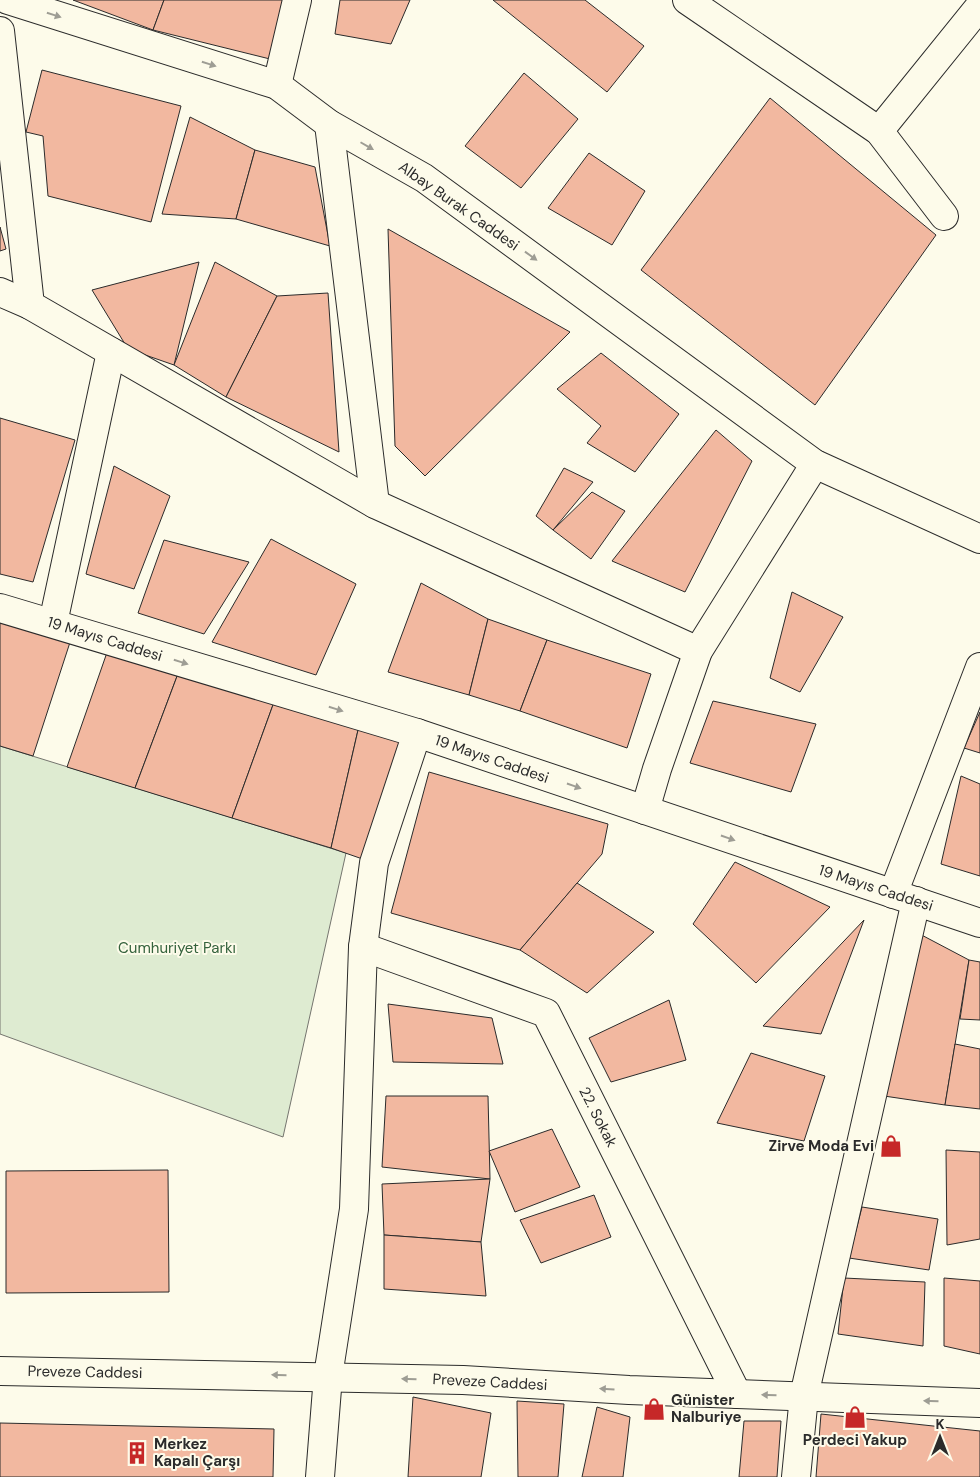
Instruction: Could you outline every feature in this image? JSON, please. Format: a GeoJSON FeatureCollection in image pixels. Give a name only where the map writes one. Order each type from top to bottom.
{"type":"FeatureCollection","features":[{"type":"Feature","properties":{"kind":"street","name":"Albay Burak Caddesi"},"geometry":{"type":"LineString","coordinates":[[8,0],[276,85],[329,124],[424,178],[815,464],[980,539]]}},
{"type":"Feature","properties":{"kind":"street"},"geometry":{"type":"LineString","coordinates":[[276,85],[297,0]]}},
{"type":"Feature","properties":{"kind":"street"},"geometry":{"type":"LineString","coordinates":[[686,0],[879,131],[944,216]]}},
{"type":"Feature","properties":{"kind":"street"},"geometry":{"type":"LineString","coordinates":[[879,131],[980,6]]}},
{"type":"Feature","properties":{"kind":"street"},"geometry":{"type":"LineString","coordinates":[[0,31],[30,305]]}},
{"type":"Feature","properties":{"kind":"street"},"geometry":{"type":"LineString","coordinates":[[329,124],[375,504]]}},
{"type":"Feature","properties":{"kind":"street"},"geometry":{"type":"LineString","coordinates":[[0,292],[30,305],[375,504],[698,651]]}},
{"type":"Feature","properties":{"kind":"street"},"geometry":{"type":"LineString","coordinates":[[53,623],[111,352]]}},
{"type":"Feature","properties":{"kind":"street"},"geometry":{"type":"LineString","coordinates":[[645,810],[656,769],[698,651],[815,464]]}},
{"type":"Feature","properties":{"kind":"street","name":"19 Mayıs Caddesi"},"geometry":{"type":"LineString","coordinates":[[0,608],[417,733],[980,923]]}},
{"type":"Feature","properties":{"kind":"street"},"geometry":{"type":"LineString","coordinates":[[796,1477],[804,1396],[904,897],[980,668]]}},
{"type":"Feature","properties":{"kind":"street"},"geometry":{"type":"LineString","coordinates":[[320,1477],[328,1376],[354,1209],[363,947],[374,864],[417,733]]}},
{"type":"Feature","properties":{"kind":"street","name":"22. Sokak"},"geometry":{"type":"LineString","coordinates":[[363,947],[546,1013],[737,1394]]}},
{"type":"Feature","properties":{"kind":"street","name":"Preveze Caddesi"},"geometry":{"type":"LineString","coordinates":[[0,1370],[463,1380],[737,1394],[980,1402]]}},
{"type":"Feature","properties":{"kind":"green space","name":"Cumhuriyet Parkı"},"geometry":{"type":"Polygon","coordinates":[[[0,746],[346,853],[283,1137],[0,1034],[0,746]]]}},
{"type":"Feature","properties":{"kind":"building"},"geometry":{"type":"Polygon","coordinates":[[[73,0],[164,0],[153,30],[73,0]]]}},
{"type":"Feature","properties":{"kind":"building"},"geometry":{"type":"Polygon","coordinates":[[[164,0],[289,0],[274,60],[153,30],[164,0]]]}},
{"type":"Feature","properties":{"kind":"building"},"geometry":{"type":"Polygon","coordinates":[[[340,0],[410,0],[391,44],[335,34],[340,0]]]}},
{"type":"Feature","properties":{"kind":"building"},"geometry":{"type":"Polygon","coordinates":[[[493,0],[585,0],[644,46],[607,92],[493,0]]]}},
{"type":"Feature","properties":{"kind":"building"},"geometry":{"type":"Polygon","coordinates":[[[42,70],[181,106],[151,222],[48,196],[43,136],[26,132],[42,70]]]}},
{"type":"Feature","properties":{"kind":"building"},"geometry":{"type":"Polygon","coordinates":[[[524,73],[578,119],[521,188],[465,146],[524,73]]]}},
{"type":"Feature","properties":{"kind":"building"},"geometry":{"type":"Polygon","coordinates":[[[770,98],[936,235],[815,405],[641,270],[770,98]]]}},
{"type":"Feature","properties":{"kind":"building"},"geometry":{"type":"Polygon","coordinates":[[[190,117],[255,150],[236,219],[162,214],[190,117]]]}},
{"type":"Feature","properties":{"kind":"building"},"geometry":{"type":"Polygon","coordinates":[[[255,150],[315,167],[330,246],[236,219],[255,150]]]}},
{"type":"Feature","properties":{"kind":"building"},"geometry":{"type":"Polygon","coordinates":[[[589,153],[645,191],[612,245],[548,208],[589,153]]]}},
{"type":"Feature","properties":{"kind":"building"},"geometry":{"type":"Polygon","coordinates":[[[0,227],[6,249],[0,251],[0,227]]]}},
{"type":"Feature","properties":{"kind":"building"},"geometry":{"type":"Polygon","coordinates":[[[388,229],[570,332],[425,476],[395,446],[388,229]]]}},
{"type":"Feature","properties":{"kind":"building"},"geometry":{"type":"Polygon","coordinates":[[[199,262],[174,365],[128,349],[92,290],[199,262]]]}},
{"type":"Feature","properties":{"kind":"building"},"geometry":{"type":"Polygon","coordinates":[[[215,262],[277,296],[226,397],[174,365],[215,262]]]}},
{"type":"Feature","properties":{"kind":"building"},"geometry":{"type":"Polygon","coordinates":[[[328,293],[339,452],[226,397],[277,296],[328,293]]]}},
{"type":"Feature","properties":{"kind":"building"},"geometry":{"type":"Polygon","coordinates":[[[601,353],[679,414],[635,472],[587,443],[601,426],[557,389],[601,353]]]}},
{"type":"Feature","properties":{"kind":"building"},"geometry":{"type":"Polygon","coordinates":[[[0,418],[75,440],[33,582],[0,574],[0,418]]]}},
{"type":"Feature","properties":{"kind":"building"},"geometry":{"type":"Polygon","coordinates":[[[716,430],[752,461],[685,592],[612,561],[716,430]]]}},
{"type":"Feature","properties":{"kind":"building"},"geometry":{"type":"Polygon","coordinates":[[[114,466],[170,496],[134,589],[86,574],[114,466]]]}},
{"type":"Feature","properties":{"kind":"building"},"geometry":{"type":"Polygon","coordinates":[[[564,468],[593,482],[553,530],[536,516],[564,468]]]}},
{"type":"Feature","properties":{"kind":"building"},"geometry":{"type":"Polygon","coordinates":[[[592,492],[625,511],[591,559],[553,530],[592,492]]]}},
{"type":"Feature","properties":{"kind":"building"},"geometry":{"type":"Polygon","coordinates":[[[271,539],[356,584],[316,675],[212,642],[271,539]]]}},
{"type":"Feature","properties":{"kind":"building"},"geometry":{"type":"Polygon","coordinates":[[[164,540],[249,562],[204,634],[138,613],[164,540]]]}},
{"type":"Feature","properties":{"kind":"building"},"geometry":{"type":"Polygon","coordinates":[[[421,583],[488,619],[469,695],[388,672],[421,583]]]}},
{"type":"Feature","properties":{"kind":"building"},"geometry":{"type":"Polygon","coordinates":[[[792,592],[843,617],[800,692],[770,678],[792,592]]]}},
{"type":"Feature","properties":{"kind":"building"},"geometry":{"type":"Polygon","coordinates":[[[0,608],[74,630],[33,756],[0,746],[0,608]]]}},
{"type":"Feature","properties":{"kind":"building"},"geometry":{"type":"Polygon","coordinates":[[[488,619],[547,640],[520,711],[469,695],[488,619]]]}},
{"type":"Feature","properties":{"kind":"building"},"geometry":{"type":"Polygon","coordinates":[[[547,640],[651,674],[627,748],[520,711],[547,640]]]}},
{"type":"Feature","properties":{"kind":"building"},"geometry":{"type":"Polygon","coordinates":[[[111,641],[182,663],[135,788],[67,767],[111,641]]]}},
{"type":"Feature","properties":{"kind":"building"},"geometry":{"type":"Polygon","coordinates":[[[182,663],[278,691],[232,818],[135,788],[182,663]]]}},
{"type":"Feature","properties":{"kind":"building"},"geometry":{"type":"Polygon","coordinates":[[[278,691],[361,717],[331,848],[232,818],[278,691]]]}},
{"type":"Feature","properties":{"kind":"building"},"geometry":{"type":"Polygon","coordinates":[[[713,701],[816,724],[791,792],[690,763],[713,701]]]}},
{"type":"Feature","properties":{"kind":"building"},"geometry":{"type":"Polygon","coordinates":[[[980,712],[980,753],[964,748],[980,712]]]}},
{"type":"Feature","properties":{"kind":"building"},"geometry":{"type":"Polygon","coordinates":[[[361,717],[417,733],[374,863],[331,848],[361,717]]]}},
{"type":"Feature","properties":{"kind":"building"},"geometry":{"type":"Polygon","coordinates":[[[429,772],[608,824],[602,854],[520,950],[391,913],[429,772]]]}},
{"type":"Feature","properties":{"kind":"building"},"geometry":{"type":"Polygon","coordinates":[[[961,776],[980,784],[980,876],[941,864],[961,776]]]}},
{"type":"Feature","properties":{"kind":"building"},"geometry":{"type":"Polygon","coordinates":[[[735,862],[830,907],[756,983],[693,924],[735,862]]]}},
{"type":"Feature","properties":{"kind":"building"},"geometry":{"type":"Polygon","coordinates":[[[577,883],[654,932],[587,993],[520,950],[577,883]]]}},
{"type":"Feature","properties":{"kind":"building"},"geometry":{"type":"Polygon","coordinates":[[[864,920],[821,1034],[763,1026],[864,920]]]}},
{"type":"Feature","properties":{"kind":"building"},"geometry":{"type":"Polygon","coordinates":[[[914,931],[969,960],[945,1105],[884,1096],[914,931]]]}},
{"type":"Feature","properties":{"kind":"building"},"geometry":{"type":"Polygon","coordinates":[[[969,960],[980,962],[980,1020],[960,1019],[969,960]]]}},
{"type":"Feature","properties":{"kind":"building"},"geometry":{"type":"Polygon","coordinates":[[[669,1000],[686,1060],[611,1082],[589,1038],[669,1000]]]}},
{"type":"Feature","properties":{"kind":"building"},"geometry":{"type":"Polygon","coordinates":[[[388,1004],[492,1018],[503,1064],[393,1062],[388,1004]]]}},
{"type":"Feature","properties":{"kind":"building"},"geometry":{"type":"Polygon","coordinates":[[[955,1044],[980,1049],[980,1109],[945,1105],[955,1044]]]}},
{"type":"Feature","properties":{"kind":"building"},"geometry":{"type":"Polygon","coordinates":[[[751,1053],[825,1076],[804,1141],[717,1123],[751,1053]]]}},
{"type":"Feature","properties":{"kind":"building"},"geometry":{"type":"Polygon","coordinates":[[[386,1096],[488,1096],[490,1179],[382,1167],[386,1096]]]}},
{"type":"Feature","properties":{"kind":"building"},"geometry":{"type":"Polygon","coordinates":[[[552,1129],[580,1187],[515,1212],[489,1151],[552,1129]]]}},
{"type":"Feature","properties":{"kind":"building"},"geometry":{"type":"Polygon","coordinates":[[[946,1150],[980,1152],[980,1239],[947,1245],[946,1150]]]}},
{"type":"Feature","properties":{"kind":"building"},"geometry":{"type":"Polygon","coordinates":[[[168,1170],[169,1292],[6,1293],[6,1171],[168,1170]]]}},
{"type":"Feature","properties":{"kind":"building"},"geometry":{"type":"Polygon","coordinates":[[[490,1179],[481,1242],[384,1235],[382,1184],[490,1179]]]}},
{"type":"Feature","properties":{"kind":"building"},"geometry":{"type":"Polygon","coordinates":[[[594,1195],[611,1237],[541,1263],[520,1220],[594,1195]]]}},
{"type":"Feature","properties":{"kind":"building"},"geometry":{"type":"Polygon","coordinates":[[[862,1207],[938,1219],[929,1270],[849,1258],[862,1207]]]}},
{"type":"Feature","properties":{"kind":"building"},"geometry":{"type":"Polygon","coordinates":[[[384,1235],[481,1242],[486,1296],[384,1289],[384,1235]]]}},
{"type":"Feature","properties":{"kind":"building"},"geometry":{"type":"Polygon","coordinates":[[[844,1278],[925,1282],[923,1346],[838,1334],[844,1278]]]}},
{"type":"Feature","properties":{"kind":"building"},"geometry":{"type":"Polygon","coordinates":[[[944,1278],[980,1281],[980,1354],[944,1346],[944,1278]]]}},
{"type":"Feature","properties":{"kind":"building"},"geometry":{"type":"Polygon","coordinates":[[[413,1397],[491,1413],[481,1477],[408,1477],[413,1397]]]}},
{"type":"Feature","properties":{"kind":"building"},"geometry":{"type":"Polygon","coordinates":[[[517,1401],[564,1404],[558,1477],[518,1477],[517,1401]]]}},
{"type":"Feature","properties":{"kind":"building"},"geometry":{"type":"Polygon","coordinates":[[[597,1407],[630,1417],[623,1477],[582,1477],[597,1407]]]}},
{"type":"Feature","properties":{"kind":"building"},"geometry":{"type":"Polygon","coordinates":[[[821,1414],[980,1431],[980,1477],[816,1477],[821,1414]]]}},
{"type":"Feature","properties":{"kind":"building"},"geometry":{"type":"Polygon","coordinates":[[[744,1421],[781,1421],[777,1477],[739,1477],[744,1421]]]}},
{"type":"Feature","properties":{"kind":"building","name":"Merkez Kapalı Çarşı"},"geometry":{"type":"Polygon","coordinates":[[[0,1423],[274,1429],[273,1477],[0,1477],[0,1423]]]}},
{"type":"Feature","properties":{"kind":"place","name":"Zirve Moda Evi"},"geometry":{"type":"Point","coordinates":[891,1146]}},
{"type":"Feature","properties":{"kind":"place","name":"Günister Nalburiye"},"geometry":{"type":"Point","coordinates":[654,1409]}},
{"type":"Feature","properties":{"kind":"place","name":"Perdeci Yakup"},"geometry":{"type":"Point","coordinates":[855,1417]}},
{"type":"Feature","properties":{"kind":"place","name":"Merkez Kapalı Çarşı"},"geometry":{"type":"Point","coordinates":[137,1453]}}]}
